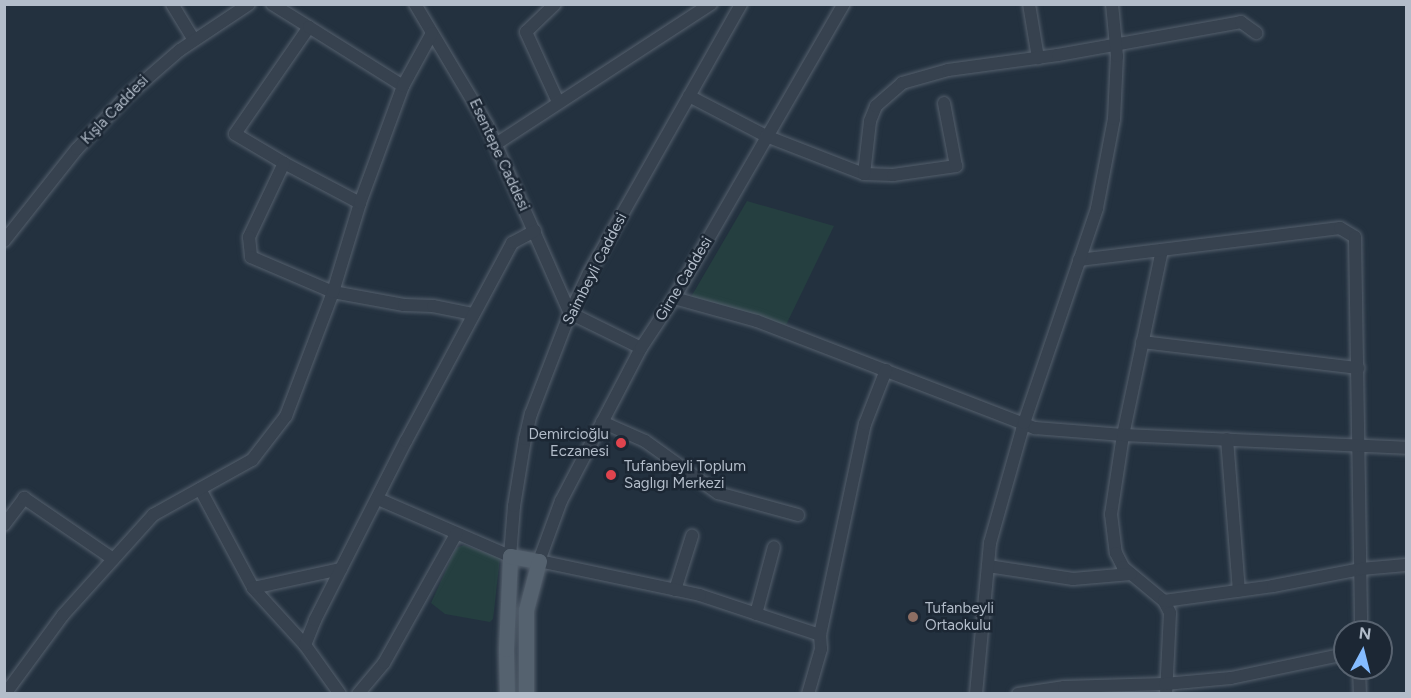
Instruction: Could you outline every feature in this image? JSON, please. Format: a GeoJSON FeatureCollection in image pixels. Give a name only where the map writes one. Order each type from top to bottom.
{"type":"FeatureCollection","features":[{"type":"Feature","properties":{"kind":"main road"},"geometry":{"type":"LineString","coordinates":[[507,693],[506,639],[510,556],[539,561],[526,610],[526,693]]}},
{"type":"Feature","properties":{"kind":"street"},"geometry":{"type":"LineString","coordinates":[[172,4],[194,40]]}},
{"type":"Feature","properties":{"kind":"street","name":"Kışla Caddesi"},"geometry":{"type":"LineString","coordinates":[[4,240],[104,119],[162,63],[249,4]]}},
{"type":"Feature","properties":{"kind":"street"},"geometry":{"type":"LineString","coordinates":[[272,4],[403,86]]}},
{"type":"Feature","properties":{"kind":"street","name":"Esentepe Caddesi"},"geometry":{"type":"LineString","coordinates":[[415,4],[496,144],[570,313]]}},
{"type":"Feature","properties":{"kind":"street"},"geometry":{"type":"LineString","coordinates":[[555,4],[526,32],[558,102]]}},
{"type":"Feature","properties":{"kind":"street"},"geometry":{"type":"LineString","coordinates":[[496,144],[711,4]]}},
{"type":"Feature","properties":{"kind":"street","name":"Girne Caddesi"},"geometry":{"type":"LineString","coordinates":[[539,561],[561,501],[641,348],[674,298],[844,4]]}},
{"type":"Feature","properties":{"kind":"street"},"geometry":{"type":"LineString","coordinates":[[1029,4],[1038,58]]}},
{"type":"Feature","properties":{"kind":"street"},"geometry":{"type":"LineString","coordinates":[[976,693],[990,543],[1024,423],[1097,208],[1114,119],[1116,44],[1112,4]]}},
{"type":"Feature","properties":{"kind":"street","name":"Saimbeyli Caddesi"},"geometry":{"type":"LineString","coordinates":[[510,556],[514,506],[531,414],[570,313],[589,273],[689,96],[735,7]]}},
{"type":"Feature","properties":{"kind":"street"},"geometry":{"type":"LineString","coordinates":[[864,174],[870,122],[876,106],[902,83],[948,70],[1038,58],[1240,22],[1256,33]]}},
{"type":"Feature","properties":{"kind":"street"},"geometry":{"type":"LineString","coordinates":[[309,27],[235,134],[360,203]]}},
{"type":"Feature","properties":{"kind":"street"},"geometry":{"type":"LineString","coordinates":[[5,693],[63,615],[153,515],[252,460],[286,416],[333,292],[360,203],[403,86],[432,33]]}},
{"type":"Feature","properties":{"kind":"street"},"geometry":{"type":"LineString","coordinates":[[689,96],[766,136],[864,174],[893,175],[956,166],[944,103]]}},
{"type":"Feature","properties":{"kind":"street"},"geometry":{"type":"LineString","coordinates":[[284,163],[249,237],[251,257],[333,292],[473,314]]}},
{"type":"Feature","properties":{"kind":"street"},"geometry":{"type":"LineString","coordinates":[[1079,260],[1340,228],[1356,237],[1361,620]]}},
{"type":"Feature","properties":{"kind":"street"},"geometry":{"type":"LineString","coordinates":[[305,645],[340,569],[512,243],[535,231]]}},
{"type":"Feature","properties":{"kind":"street"},"geometry":{"type":"LineString","coordinates":[[1162,250],[1123,435],[1111,513],[1116,553],[1123,567],[1164,601],[1170,613],[1165,689]]}},
{"type":"Feature","properties":{"kind":"street"},"geometry":{"type":"LineString","coordinates":[[674,298],[757,321],[1035,428],[1123,435],[1407,448]]}},
{"type":"Feature","properties":{"kind":"street"},"geometry":{"type":"LineString","coordinates":[[570,313],[641,348]]}},
{"type":"Feature","properties":{"kind":"street"},"geometry":{"type":"LineString","coordinates":[[1142,342],[1358,368]]}},
{"type":"Feature","properties":{"kind":"street"},"geometry":{"type":"LineString","coordinates":[[808,693],[821,649],[820,635],[865,424],[886,370]]}},
{"type":"Feature","properties":{"kind":"street"},"geometry":{"type":"LineString","coordinates":[[602,422],[645,441],[718,493],[798,515]]}},
{"type":"Feature","properties":{"kind":"street"},"geometry":{"type":"LineString","coordinates":[[1227,439],[1239,591]]}},
{"type":"Feature","properties":{"kind":"street"},"geometry":{"type":"LineString","coordinates":[[200,489],[253,588],[305,645],[340,693]]}},
{"type":"Feature","properties":{"kind":"street"},"geometry":{"type":"LineString","coordinates":[[4,525],[24,498],[113,559]]}},
{"type":"Feature","properties":{"kind":"street"},"geometry":{"type":"LineString","coordinates":[[378,499],[510,556]]}},
{"type":"Feature","properties":{"kind":"street"},"geometry":{"type":"LineString","coordinates":[[358,693],[384,663],[456,534]]}},
{"type":"Feature","properties":{"kind":"street"},"geometry":{"type":"LineString","coordinates":[[675,590],[692,536]]}},
{"type":"Feature","properties":{"kind":"street"},"geometry":{"type":"LineString","coordinates":[[756,614],[774,547]]}},
{"type":"Feature","properties":{"kind":"street"},"geometry":{"type":"LineString","coordinates":[[539,561],[675,590],[820,635]]}},
{"type":"Feature","properties":{"kind":"street"},"geometry":{"type":"LineString","coordinates":[[1164,601],[1239,591],[1361,569],[1407,565]]}},
{"type":"Feature","properties":{"kind":"street"},"geometry":{"type":"LineString","coordinates":[[988,566],[1073,579],[1131,574]]}},
{"type":"Feature","properties":{"kind":"street"},"geometry":{"type":"LineString","coordinates":[[253,588],[340,569]]}},
{"type":"Feature","properties":{"kind":"street"},"geometry":{"type":"LineString","coordinates":[[1018,693],[1064,687],[1165,689],[1333,657]]}},
{"type":"Feature","properties":{"kind":"green space"},"geometry":{"type":"Polygon","coordinates":[[[747,201],[834,226],[786,325],[691,297],[747,201]]]}},
{"type":"Feature","properties":{"kind":"green space"},"geometry":{"type":"Polygon","coordinates":[[[464,545],[500,558],[493,619],[490,622],[445,614],[431,603],[456,548],[464,545]]]}},
{"type":"Feature","properties":{"kind":"place","name":"Demircioğlu Eczanesi"},"geometry":{"type":"Point","coordinates":[621,443]}},
{"type":"Feature","properties":{"kind":"place","name":"Tufanbeyli Toplum Saglıgı Merkezi"},"geometry":{"type":"Point","coordinates":[611,475]}},
{"type":"Feature","properties":{"kind":"place","name":"Tufanbeyli Ortaokulu"},"geometry":{"type":"Point","coordinates":[913,617]}}]}
